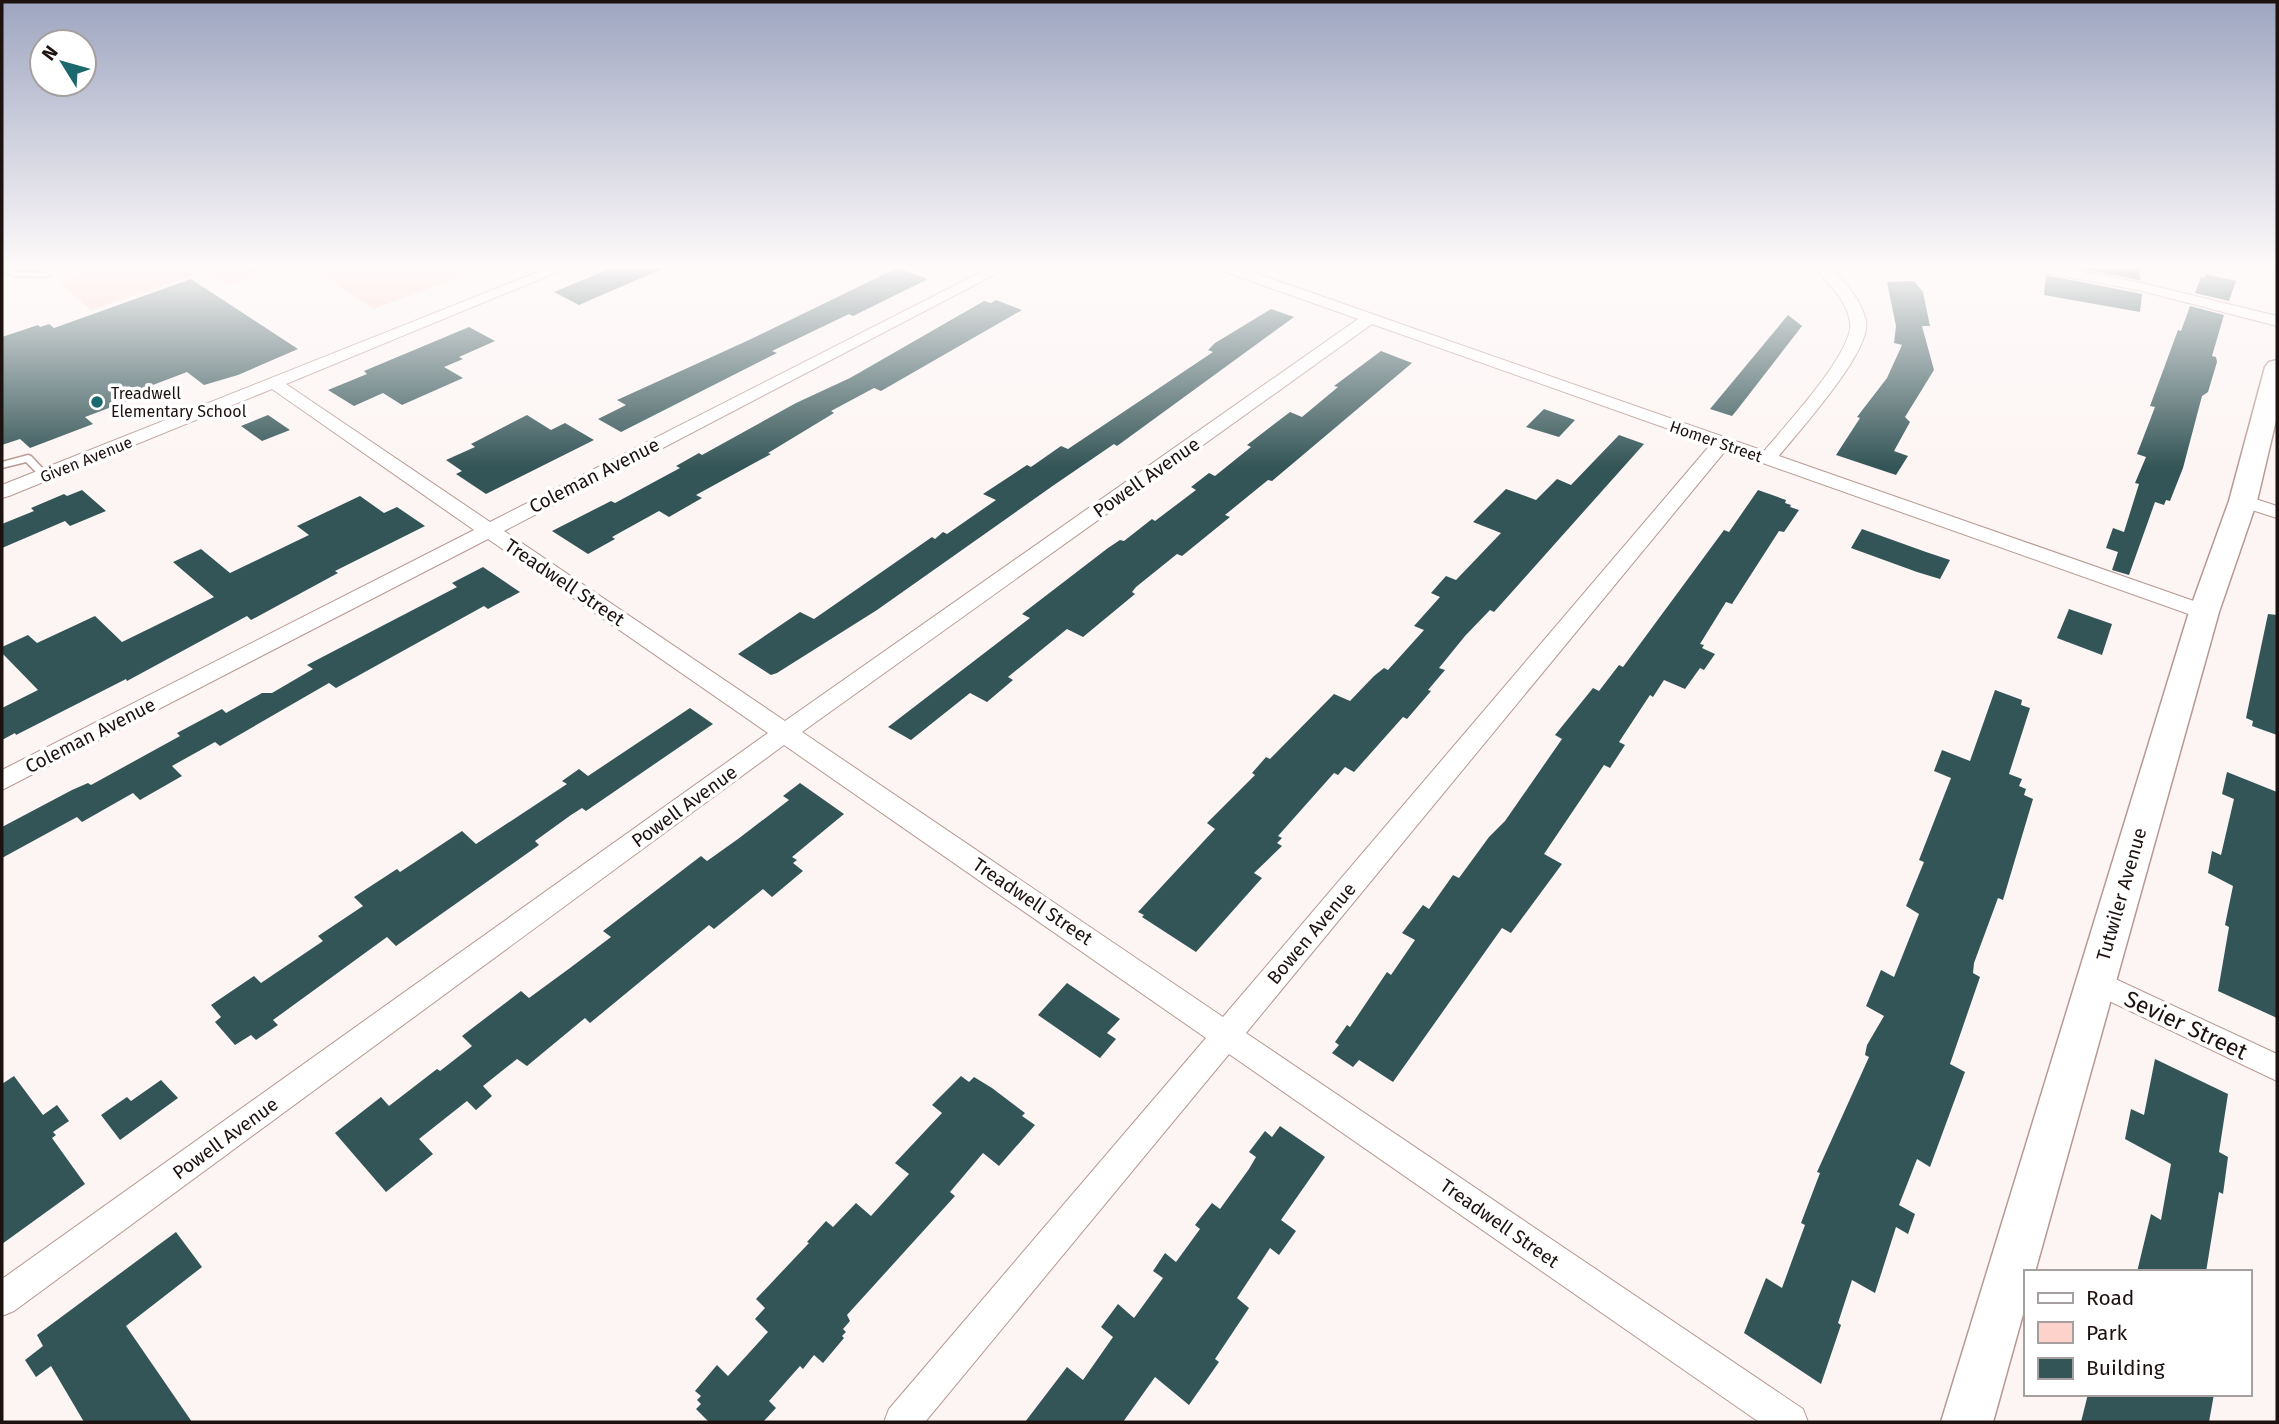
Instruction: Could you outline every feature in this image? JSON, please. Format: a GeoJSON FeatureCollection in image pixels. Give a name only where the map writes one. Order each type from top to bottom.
{"type":"FeatureCollection","features":[{"type":"Feature","properties":{"kind":"street","name":"Given Avenue"},"geometry":{"type":"LineString","coordinates":[[2,492],[395,334]]}},
{"type":"Feature","properties":{"kind":"street","name":"Coleman Avenue"},"geometry":{"type":"LineString","coordinates":[[2,781],[870,334]]}},
{"type":"Feature","properties":{"kind":"street","name":"Powell Avenue"},"geometry":{"type":"LineString","coordinates":[[2,1299],[786,732],[1347,334]]}},
{"type":"Feature","properties":{"kind":"street","name":"Homer Street"},"geometry":{"type":"LineString","coordinates":[[1416,334],[2204,612]]}},
{"type":"Feature","properties":{"kind":"street"},"geometry":{"type":"LineString","coordinates":[[1767,459],[1848,358],[1856,334]]}},
{"type":"Feature","properties":{"kind":"street","name":"Tutwiler Avenue"},"geometry":{"type":"LineString","coordinates":[[1966,1422],[2204,612],[2260,506],[2277,367]]}},
{"type":"Feature","properties":{"kind":"street","name":"Treadwell Street"},"geometry":{"type":"LineString","coordinates":[[274,383],[1790,1422]]}},
{"type":"Feature","properties":{"kind":"street","name":"Bowen Avenue"},"geometry":{"type":"LineString","coordinates":[[902,1422],[1721,444]]}},
{"type":"Feature","properties":{"kind":"street","name":"Sevier Street"},"geometry":{"type":"LineString","coordinates":[[2095,982],[2277,1068]]}},
{"type":"Feature","properties":{"kind":"lane"},"geometry":{"type":"LineString","coordinates":[[2,465],[28,458],[44,475]]}},
{"type":"Feature","properties":{"kind":"building"},"geometry":{"type":"Polygon","coordinates":[[[10,334],[276,334],[298,349],[238,375],[204,385],[187,372],[124,396],[130,400],[85,417],[93,424],[30,448],[20,439],[2,445],[2,337],[10,334]]]}},
{"type":"Feature","properties":{"kind":"building"},"geometry":{"type":"Polygon","coordinates":[[[451,334],[483,334],[495,341],[444,367],[463,378],[402,405],[383,393],[354,406],[328,390],[367,374],[364,371],[451,334]]]}},
{"type":"Feature","properties":{"kind":"building"},"geometry":{"type":"Polygon","coordinates":[[[760,334],[806,334],[772,351],[777,353],[621,432],[598,419],[626,405],[617,400],[760,334]]]}},
{"type":"Feature","properties":{"kind":"building"},"geometry":{"type":"Polygon","coordinates":[[[926,334],[979,334],[881,391],[874,388],[831,411],[834,413],[768,453],[771,454],[696,495],[702,498],[669,517],[659,511],[612,537],[615,539],[588,554],[552,531],[611,501],[615,503],[680,468],[676,466],[699,453],[702,455],[796,403],[850,378],[926,334]]]}},
{"type":"Feature","properties":{"kind":"building"},"geometry":{"type":"Polygon","coordinates":[[[1229,334],[1270,334],[1117,446],[1114,444],[877,610],[777,673],[771,675],[738,654],[800,612],[814,619],[932,537],[935,539],[943,532],[947,534],[996,500],[983,494],[1027,465],[1031,467],[1061,446],[1068,449],[1213,352],[1208,350],[1229,334]]]}},
{"type":"Feature","properties":{"kind":"building"},"geometry":{"type":"Polygon","coordinates":[[[1772,334],[1795,334],[1732,416],[1710,409],[1772,334]]]}},
{"type":"Feature","properties":{"kind":"building"},"geometry":{"type":"Polygon","coordinates":[[[1895,334],[1924,334],[1934,370],[1905,417],[1910,422],[1894,451],[1908,456],[1896,475],[1836,455],[1860,418],[1857,417],[1887,378],[1902,345],[1894,343],[1895,334]]]}},
{"type":"Feature","properties":{"kind":"building"},"geometry":{"type":"Polygon","coordinates":[[[2176,334],[2218,334],[2212,356],[2216,357],[2217,362],[2208,392],[2202,396],[2183,468],[2170,501],[2166,500],[2164,505],[2155,502],[2129,575],[2112,570],[2118,552],[2106,548],[2113,528],[2124,532],[2139,484],[2135,483],[2146,457],[2137,454],[2155,407],[2150,406],[2176,334]]]}},
{"type":"Feature","properties":{"kind":"building"},"geometry":{"type":"Polygon","coordinates":[[[1381,351],[1412,363],[1272,481],[1268,480],[1225,515],[1230,517],[1182,556],[1177,554],[1136,587],[1132,592],[1135,594],[1083,637],[1067,629],[1008,677],[1013,680],[987,702],[970,693],[911,740],[888,727],[1030,618],[1022,614],[1108,548],[1120,540],[1124,541],[1152,519],[1155,521],[1196,490],[1191,487],[1209,473],[1215,476],[1251,447],[1247,445],[1290,412],[1302,417],[1338,387],[1334,386],[1381,351]]]}},
{"type":"Feature","properties":{"kind":"building"},"geometry":{"type":"Polygon","coordinates":[[[1544,409],[1575,420],[1559,437],[1526,427],[1544,409]]]}},
{"type":"Feature","properties":{"kind":"building"},"geometry":{"type":"Polygon","coordinates":[[[268,415],[290,430],[262,441],[241,426],[268,415]]]}},
{"type":"Feature","properties":{"kind":"building"},"geometry":{"type":"Polygon","coordinates":[[[527,415],[551,430],[565,423],[594,440],[486,494],[456,474],[462,471],[446,460],[475,447],[471,444],[527,415]]]}},
{"type":"Feature","properties":{"kind":"building"},"geometry":{"type":"Polygon","coordinates":[[[1619,435],[1644,444],[1494,612],[1490,610],[1465,636],[1439,668],[1445,670],[1428,690],[1431,691],[1407,719],[1403,717],[1354,772],[1345,767],[1338,775],[1334,773],[1278,836],[1282,838],[1277,843],[1282,846],[1254,873],[1262,878],[1196,952],[1142,917],[1144,915],[1138,912],[1215,829],[1207,823],[1255,775],[1252,773],[1266,757],[1270,759],[1334,694],[1350,701],[1374,676],[1384,668],[1388,670],[1424,630],[1414,626],[1440,597],[1431,593],[1446,576],[1456,580],[1501,533],[1473,522],[1506,489],[1536,500],[1557,479],[1571,485],[1619,435]]]}},
{"type":"Feature","properties":{"kind":"building"},"geometry":{"type":"Polygon","coordinates":[[[82,490],[106,511],[70,526],[65,521],[2,548],[2,524],[34,511],[31,508],[64,494],[67,496],[82,490]]]}},
{"type":"Feature","properties":{"kind":"building"},"geometry":{"type":"Polygon","coordinates":[[[1758,490],[1786,500],[1785,503],[1791,505],[1790,507],[1799,510],[1784,532],[1779,531],[1732,604],[1726,602],[1700,644],[1704,645],[1702,648],[1715,654],[1704,670],[1700,668],[1685,689],[1664,680],[1653,697],[1650,695],[1619,742],[1625,745],[1610,768],[1604,765],[1544,854],[1562,864],[1511,933],[1502,928],[1393,1082],[1359,1060],[1353,1067],[1332,1053],[1339,1045],[1335,1042],[1347,1025],[1350,1027],[1387,972],[1391,975],[1415,940],[1402,933],[1423,905],[1429,909],[1453,875],[1459,878],[1489,837],[1505,821],[1562,739],[1555,735],[1593,688],[1599,691],[1619,665],[1623,667],[1724,530],[1729,532],[1758,490]]]}},
{"type":"Feature","properties":{"kind":"building"},"geometry":{"type":"Polygon","coordinates":[[[360,496],[384,513],[397,507],[425,526],[335,571],[338,573],[251,620],[247,616],[127,681],[126,679],[2,740],[2,708],[38,690],[2,653],[2,647],[28,635],[37,643],[95,616],[122,642],[214,597],[173,562],[201,549],[230,573],[309,535],[297,526],[360,496]]]}},
{"type":"Feature","properties":{"kind":"building"},"geometry":{"type":"Polygon","coordinates":[[[1862,529],[1950,560],[1940,579],[1917,572],[1851,548],[1862,529]]]}},
{"type":"Feature","properties":{"kind":"building"},"geometry":{"type":"Polygon","coordinates":[[[483,567],[520,592],[488,609],[484,606],[336,688],[329,683],[220,746],[215,742],[172,766],[182,776],[140,800],[133,793],[82,822],[77,817],[2,858],[2,827],[72,790],[88,783],[91,785],[180,736],[177,733],[222,709],[226,713],[262,693],[272,693],[313,669],[307,665],[457,587],[452,583],[483,567]]]}},
{"type":"Feature","properties":{"kind":"building"},"geometry":{"type":"Polygon","coordinates":[[[2069,609],[2112,624],[2102,655],[2057,638],[2069,609]]]}},
{"type":"Feature","properties":{"kind":"building"},"geometry":{"type":"Polygon","coordinates":[[[2268,614],[2277,615],[2277,735],[2252,726],[2253,721],[2246,718],[2268,614]]]}},
{"type":"Feature","properties":{"kind":"building"},"geometry":{"type":"Polygon","coordinates":[[[1995,690],[2022,700],[2021,705],[2030,708],[2009,774],[2022,779],[2019,786],[2026,789],[2024,795],[2033,799],[2003,900],[1998,898],[1974,963],[1973,973],[1980,977],[1950,1064],[1965,1072],[1930,1167],[1917,1159],[1899,1205],[1915,1214],[1908,1234],[1896,1227],[1875,1293],[1852,1280],[1838,1323],[1841,1325],[1821,1384],[1744,1333],[1766,1278],[1782,1288],[1805,1225],[1801,1223],[1820,1173],[1817,1172],[1869,1057],[1865,1055],[1867,1045],[1884,1016],[1866,1006],[1881,970],[1894,977],[1919,914],[1906,906],[1924,862],[1919,860],[1951,778],[1934,771],[1942,750],[1970,761],[1995,690]]]}},
{"type":"Feature","properties":{"kind":"building"},"geometry":{"type":"Polygon","coordinates":[[[690,708],[713,724],[586,811],[582,808],[571,815],[535,841],[539,845],[396,946],[387,937],[273,1020],[278,1025],[256,1040],[251,1035],[235,1045],[215,1022],[221,1017],[211,1005],[254,976],[261,983],[323,941],[318,936],[363,906],[354,897],[397,869],[400,872],[462,831],[476,844],[567,784],[562,781],[579,769],[588,776],[690,708]]]}},
{"type":"Feature","properties":{"kind":"building"},"geometry":{"type":"Polygon","coordinates":[[[2227,772],[2277,792],[2277,1018],[2218,991],[2229,927],[2225,925],[2233,886],[2208,873],[2212,851],[2221,855],[2234,799],[2222,794],[2227,772]]]}},
{"type":"Feature","properties":{"kind":"building"},"geometry":{"type":"Polygon","coordinates":[[[800,783],[844,814],[792,857],[797,860],[793,863],[803,871],[772,897],[763,889],[714,929],[709,925],[590,1023],[585,1018],[527,1066],[517,1059],[483,1086],[492,1096],[476,1110],[467,1101],[419,1139],[433,1154],[386,1192],[335,1133],[381,1097],[389,1106],[437,1069],[440,1071],[472,1046],[462,1036],[521,991],[529,998],[570,968],[611,937],[603,931],[701,856],[707,861],[738,839],[789,800],[783,796],[800,783]]]}},
{"type":"Feature","properties":{"kind":"building"},"geometry":{"type":"Polygon","coordinates":[[[1067,983],[1120,1019],[1107,1033],[1116,1039],[1100,1058],[1038,1015],[1067,983]]]}},
{"type":"Feature","properties":{"kind":"building"},"geometry":{"type":"Polygon","coordinates":[[[2155,1059],[2228,1094],[2219,1152],[2228,1157],[2223,1194],[2219,1192],[2206,1270],[2137,1270],[2151,1214],[2161,1220],[2171,1164],[2125,1139],[2131,1109],[2144,1115],[2155,1059]]]}},
{"type":"Feature","properties":{"kind":"building"},"geometry":{"type":"Polygon","coordinates":[[[14,1076],[43,1115],[57,1105],[69,1121],[53,1132],[56,1135],[52,1138],[85,1184],[2,1244],[2,1084],[14,1076]]]}},
{"type":"Feature","properties":{"kind":"building"},"geometry":{"type":"Polygon","coordinates":[[[961,1076],[969,1082],[974,1077],[992,1088],[1025,1113],[1022,1116],[1035,1125],[999,1166],[983,1153],[950,1192],[955,1196],[847,1315],[850,1321],[843,1329],[846,1332],[842,1336],[844,1338],[823,1363],[814,1355],[803,1369],[800,1366],[769,1401],[776,1408],[763,1422],[709,1422],[696,1409],[701,1404],[697,1400],[701,1396],[695,1391],[717,1365],[728,1376],[768,1332],[755,1319],[765,1308],[756,1299],[826,1221],[833,1227],[856,1203],[871,1216],[909,1174],[895,1163],[942,1113],[932,1105],[961,1076]]]}},
{"type":"Feature","properties":{"kind":"building"},"geometry":{"type":"Polygon","coordinates":[[[161,1080],[178,1098],[120,1140],[101,1115],[127,1097],[131,1101],[161,1080]]]}},
{"type":"Feature","properties":{"kind":"building"},"geometry":{"type":"Polygon","coordinates":[[[1280,1126],[1325,1157],[1281,1220],[1296,1231],[1279,1255],[1270,1248],[1237,1298],[1249,1308],[1215,1359],[1219,1362],[1189,1405],[1155,1377],[1123,1422],[1025,1422],[1067,1367],[1083,1380],[1113,1337],[1101,1327],[1118,1304],[1134,1318],[1163,1278],[1153,1271],[1165,1253],[1176,1262],[1200,1229],[1195,1225],[1212,1203],[1220,1209],[1249,1169],[1256,1157],[1249,1152],[1265,1131],[1272,1137],[1280,1126]]]}},
{"type":"Feature","properties":{"kind":"building"},"geometry":{"type":"Polygon","coordinates":[[[176,1232],[202,1267],[126,1326],[192,1422],[84,1422],[51,1366],[36,1377],[25,1360],[43,1346],[37,1335],[176,1232]]]}},
{"type":"Feature","properties":{"kind":"building"},"geometry":{"type":"Polygon","coordinates":[[[2088,1396],[2214,1396],[2209,1422],[2081,1422],[2088,1396]]]}},
{"type":"Feature","properties":{"kind":"place","name":"Treadwell Elementary School"},"geometry":{"type":"Point","coordinates":[97,402]}}]}
